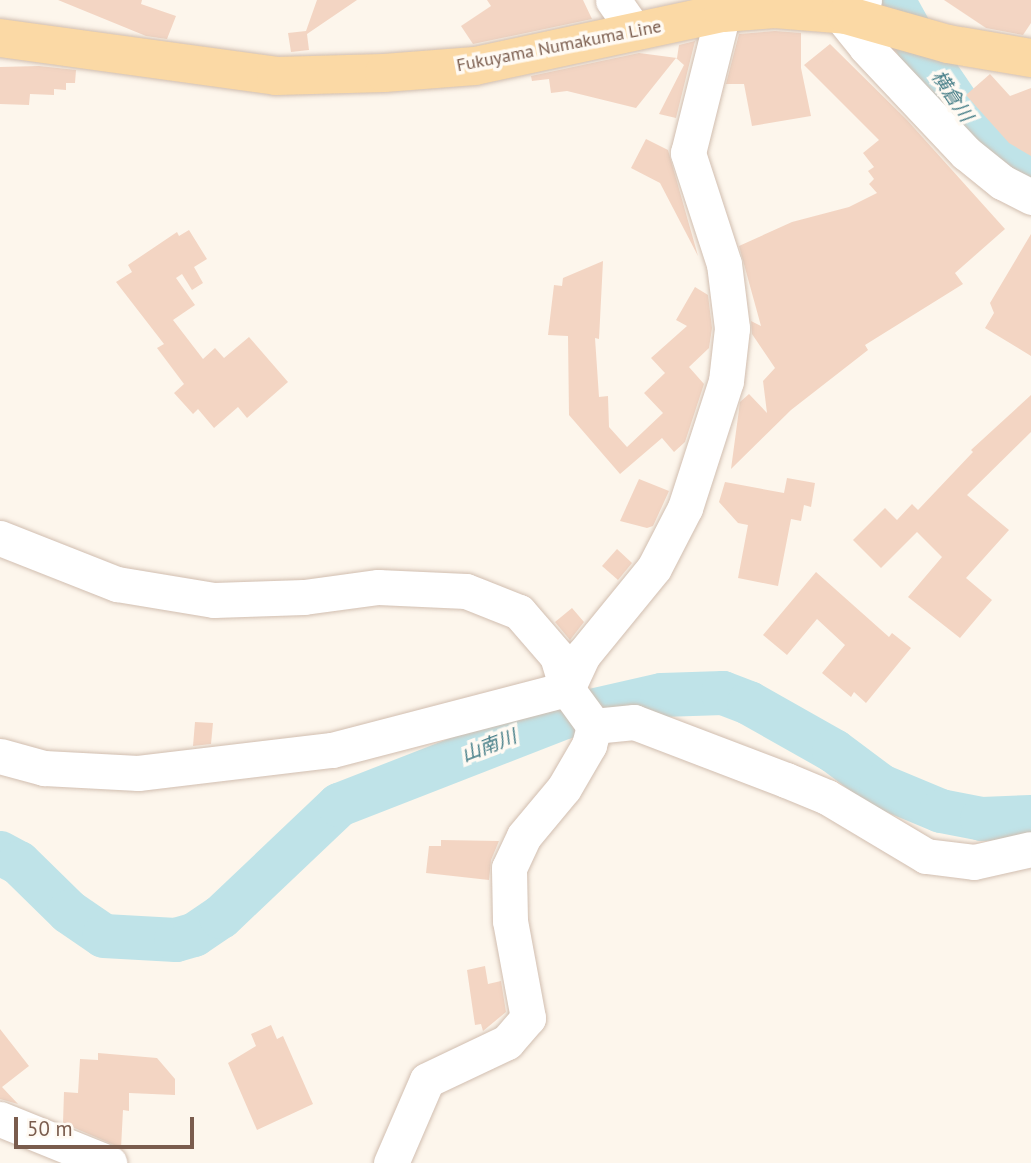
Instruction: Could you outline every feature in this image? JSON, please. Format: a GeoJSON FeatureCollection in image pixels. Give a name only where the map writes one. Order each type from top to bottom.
{"type":"FeatureCollection","features":[{"type":"Feature","properties":{"kind":"main road","name":"Fukuyama Numakuma Line"},"geometry":{"type":"LineString","coordinates":[[0,38],[276,76],[475,66],[723,12],[775,9],[863,14],[948,44],[1031,58]]}},
{"type":"Feature","properties":{"kind":"street"},"geometry":{"type":"LineString","coordinates":[[612,0],[635,31]]}},
{"type":"Feature","properties":{"kind":"street"},"geometry":{"type":"LineString","coordinates":[[567,689],[583,655],[654,568],[685,508],[726,381],[732,328],[724,264],[688,153],[723,12]]}},
{"type":"Feature","properties":{"kind":"street"},"geometry":{"type":"LineString","coordinates":[[863,14],[842,18],[966,153],[1002,182],[1031,197]]}},
{"type":"Feature","properties":{"kind":"street"},"geometry":{"type":"LineString","coordinates":[[0,538],[117,584],[214,600],[304,597],[390,587],[466,591],[519,612],[557,656],[567,689],[594,726]]}},
{"type":"Feature","properties":{"kind":"street"},"geometry":{"type":"LineString","coordinates":[[0,756],[44,768],[138,773],[318,752],[567,689]]}},
{"type":"Feature","properties":{"kind":"street"},"geometry":{"type":"LineString","coordinates":[[594,726],[634,722],[786,780],[827,797],[926,856],[974,862],[1031,849]]}},
{"type":"Feature","properties":{"kind":"street"},"geometry":{"type":"LineString","coordinates":[[391,1163],[427,1080],[507,1042],[528,1018],[510,921],[509,868],[524,836],[564,788],[589,746],[594,726]]}},
{"type":"Feature","properties":{"kind":"street"},"geometry":{"type":"LineString","coordinates":[[0,1119],[29,1127],[109,1163]]}},
{"type":"Feature","properties":{"kind":"building"},"geometry":{"type":"Polygon","coordinates":[[[58,0],[142,0],[141,4],[176,16],[167,39],[146,36],[58,0]]]}},
{"type":"Feature","properties":{"kind":"building"},"geometry":{"type":"Polygon","coordinates":[[[317,0],[357,0],[307,34],[309,50],[291,52],[288,33],[306,31],[317,0]]]}},
{"type":"Feature","properties":{"kind":"building"},"geometry":{"type":"Polygon","coordinates":[[[487,0],[583,0],[592,19],[473,44],[461,26],[491,6],[487,0]]]}},
{"type":"Feature","properties":{"kind":"building"},"geometry":{"type":"Polygon","coordinates":[[[944,0],[1031,0],[1031,23],[1023,35],[986,28],[944,0]]]}},
{"type":"Feature","properties":{"kind":"building"},"geometry":{"type":"Polygon","coordinates":[[[775,31],[801,33],[801,68],[811,116],[752,126],[744,84],[726,84],[739,34],[775,31]]]}},
{"type":"Feature","properties":{"kind":"building"},"geometry":{"type":"Polygon","coordinates":[[[695,41],[676,118],[659,114],[684,65],[676,58],[636,108],[567,91],[551,93],[549,79],[532,81],[531,76],[639,53],[677,58],[679,45],[695,41]]]}},
{"type":"Feature","properties":{"kind":"building"},"geometry":{"type":"Polygon","coordinates":[[[830,44],[907,120],[1005,229],[955,273],[963,284],[865,345],[868,350],[791,410],[731,469],[740,402],[749,394],[767,413],[763,381],[775,368],[752,334],[751,321],[761,326],[739,246],[792,222],[849,207],[877,193],[869,184],[874,179],[868,171],[874,167],[863,153],[879,140],[804,65],[830,44]]]}},
{"type":"Feature","properties":{"kind":"building"},"geometry":{"type":"Polygon","coordinates":[[[39,66],[76,70],[75,83],[66,83],[66,90],[54,89],[54,95],[30,94],[29,105],[0,104],[0,67],[39,66]]]}},
{"type":"Feature","properties":{"kind":"building"},"geometry":{"type":"Polygon","coordinates":[[[990,74],[1010,96],[1031,88],[1031,156],[1009,143],[966,95],[990,74]]]}},
{"type":"Feature","properties":{"kind":"building"},"geometry":{"type":"Polygon","coordinates":[[[646,139],[668,150],[698,256],[660,183],[631,168],[646,139]]]}},
{"type":"Feature","properties":{"kind":"building"},"geometry":{"type":"Polygon","coordinates":[[[189,230],[207,259],[194,267],[203,283],[192,290],[182,274],[176,278],[195,305],[173,320],[203,359],[215,348],[224,358],[249,337],[288,382],[247,418],[238,407],[214,428],[198,409],[193,414],[174,393],[184,384],[157,348],[164,344],[116,282],[132,272],[128,265],[177,232],[179,236],[189,230]]]}},
{"type":"Feature","properties":{"kind":"building"},"geometry":{"type":"Polygon","coordinates":[[[1031,234],[1031,356],[985,328],[994,313],[990,303],[1031,234]]]}},
{"type":"Feature","properties":{"kind":"building"},"geometry":{"type":"Polygon","coordinates":[[[603,261],[599,339],[595,338],[599,397],[608,396],[609,427],[627,447],[663,413],[644,393],[665,373],[651,358],[687,326],[676,320],[695,287],[708,295],[712,328],[709,348],[689,367],[704,384],[685,442],[674,452],[662,438],[620,474],[569,415],[568,336],[548,335],[554,285],[562,286],[563,278],[603,261]]]}},
{"type":"Feature","properties":{"kind":"building"},"geometry":{"type":"Polygon","coordinates":[[[1031,395],[1031,432],[967,495],[1009,530],[966,578],[992,600],[960,638],[908,597],[942,557],[917,532],[881,568],[853,540],[885,508],[897,520],[912,504],[918,510],[973,452],[971,450],[1031,395]]]}},
{"type":"Feature","properties":{"kind":"building"},"geometry":{"type":"Polygon","coordinates":[[[787,478],[815,483],[811,507],[804,505],[801,521],[791,519],[778,586],[738,578],[748,525],[738,523],[719,502],[725,482],[784,493],[787,478]]]}},
{"type":"Feature","properties":{"kind":"building"},"geometry":{"type":"Polygon","coordinates":[[[639,479],[669,491],[653,526],[647,528],[620,521],[639,479]]]}},
{"type":"Feature","properties":{"kind":"building"},"geometry":{"type":"Polygon","coordinates":[[[617,549],[632,563],[618,580],[602,566],[617,549]]]}},
{"type":"Feature","properties":{"kind":"building"},"geometry":{"type":"Polygon","coordinates":[[[816,572],[889,637],[892,633],[911,648],[866,703],[854,692],[851,697],[822,673],[845,645],[817,619],[787,655],[763,635],[816,572]]]}},
{"type":"Feature","properties":{"kind":"building"},"geometry":{"type":"Polygon","coordinates":[[[572,608],[584,622],[570,640],[555,622],[572,608]]]}},
{"type":"Feature","properties":{"kind":"building"},"geometry":{"type":"Polygon","coordinates":[[[195,722],[213,723],[211,744],[193,746],[195,722]]]}},
{"type":"Feature","properties":{"kind":"building"},"geometry":{"type":"Polygon","coordinates":[[[441,840],[499,841],[491,860],[489,880],[426,873],[429,846],[441,846],[441,840]]]}},
{"type":"Feature","properties":{"kind":"building"},"geometry":{"type":"Polygon","coordinates":[[[485,966],[488,984],[501,981],[506,1012],[483,1031],[481,1024],[475,1025],[467,970],[485,966]]]}},
{"type":"Feature","properties":{"kind":"building"},"geometry":{"type":"Polygon","coordinates":[[[271,1025],[277,1039],[283,1036],[313,1104],[257,1130],[228,1063],[256,1046],[251,1034],[271,1025]]]}},
{"type":"Feature","properties":{"kind":"building"},"geometry":{"type":"Polygon","coordinates":[[[0,1029],[29,1066],[2,1087],[18,1104],[0,1099],[0,1029]]]}},
{"type":"Feature","properties":{"kind":"building"},"geometry":{"type":"Polygon","coordinates":[[[98,1053],[157,1058],[175,1079],[175,1095],[129,1093],[129,1111],[123,1110],[121,1148],[63,1123],[64,1092],[78,1093],[80,1059],[98,1060],[98,1053]]]}},
{"type":"Feature","properties":{"kind":"waterway","name":"横倉川"},"geometry":{"type":"LineString","coordinates":[[893,0],[920,49],[982,140],[1031,172]]}},
{"type":"Feature","properties":{"kind":"waterway","name":"山南川"},"geometry":{"type":"LineString","coordinates":[[0,853],[19,863],[69,912],[104,936],[176,940],[194,935],[221,917],[339,805],[565,717],[662,695],[723,693],[749,703],[834,751],[881,786],[941,811],[982,819],[1031,817]]}}]}
